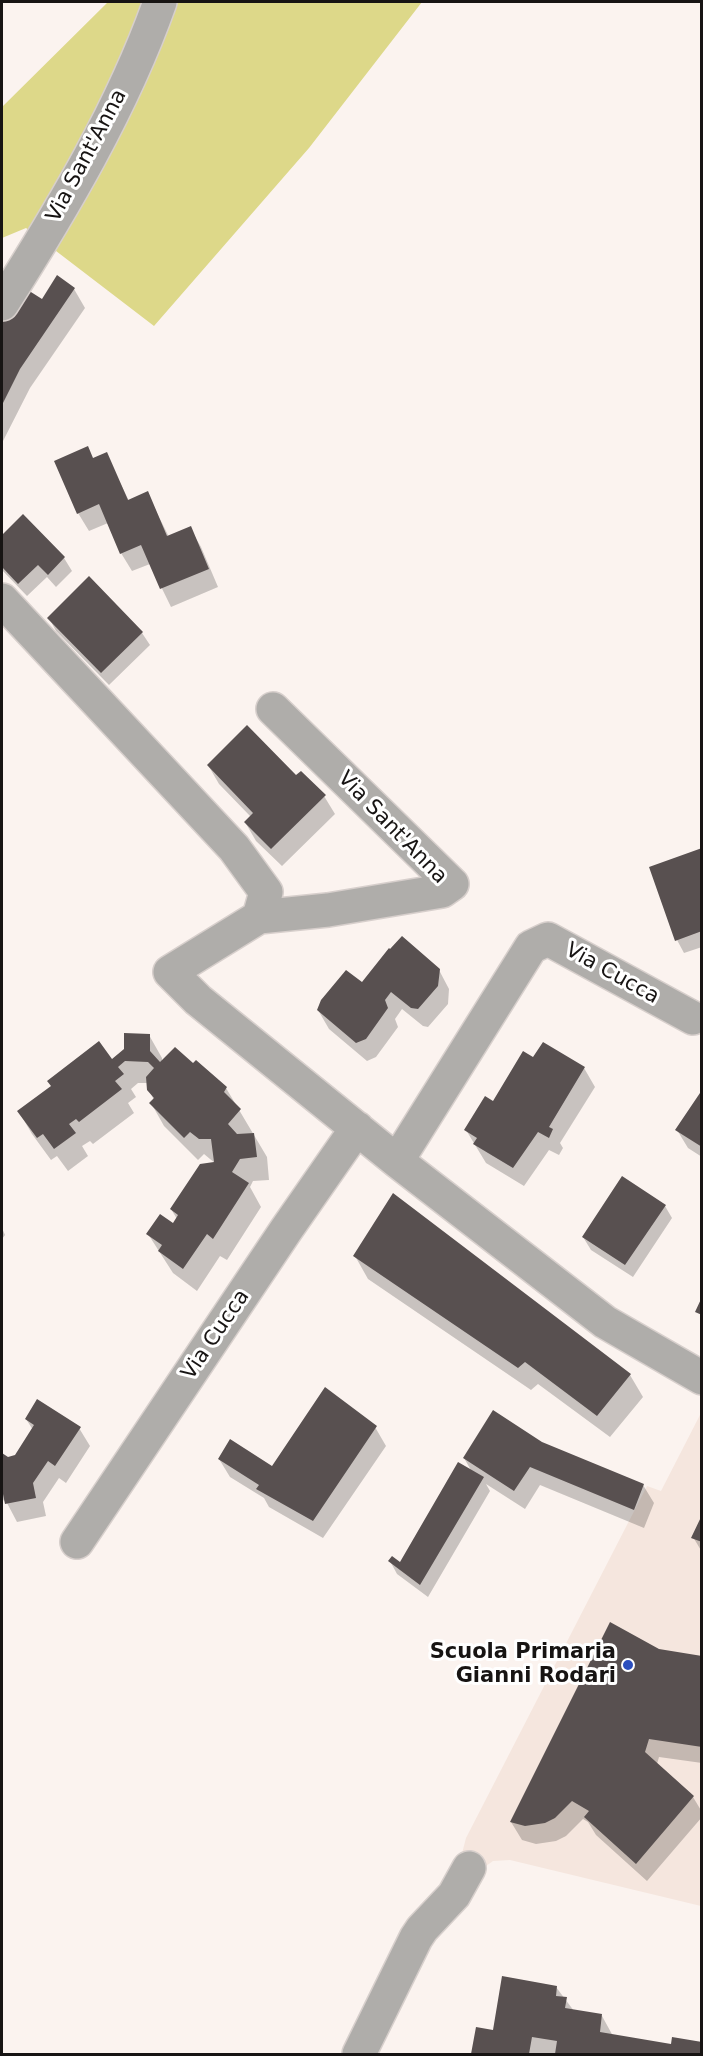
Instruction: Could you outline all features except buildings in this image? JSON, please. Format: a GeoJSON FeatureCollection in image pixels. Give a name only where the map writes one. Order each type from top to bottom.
{"type":"FeatureCollection","features":[{"type":"Feature","properties":{"kind":"street","name":"Via Sant'Anna"},"geometry":{"type":"LineString","coordinates":[[2,304],[99,141],[148,36],[160,2]]}},
{"type":"Feature","properties":{"kind":"street"},"geometry":{"type":"LineString","coordinates":[[2,600],[234,848],[266,892],[259,917]]}},
{"type":"Feature","properties":{"kind":"street","name":"Via Sant'Anna"},"geometry":{"type":"LineString","coordinates":[[273,709],[452,884],[442,891],[328,910],[259,917],[170,972],[198,1000],[357,1128]]}},
{"type":"Feature","properties":{"kind":"street","name":"Via Cucca"},"geometry":{"type":"LineString","coordinates":[[397,1161],[531,947],[539,943],[548,939],[693,1018]]}},
{"type":"Feature","properties":{"kind":"street"},"geometry":{"type":"LineString","coordinates":[[357,1128],[605,1322],[702,1378]]}},
{"type":"Feature","properties":{"kind":"street","name":"Via Cucca"},"geometry":{"type":"LineString","coordinates":[[77,1542],[357,1128]]}},
{"type":"Feature","properties":{"kind":"street"},"geometry":{"type":"LineString","coordinates":[[359,2055],[416,1938],[454,1895],[470,1868]]}},
{"type":"Feature","properties":{"kind":"shaded area"},"geometry":{"type":"Polygon","coordinates":[[[108,2],[422,2],[309,148],[154,326],[26,228],[2,238],[2,107],[108,2]]]}},
{"type":"Feature","properties":{"kind":"shaded area","name":"Scuola Primaria Gianni Rodari"},"geometry":{"type":"Polygon","coordinates":[[[701,1413],[701,1906],[510,1860],[493,1861],[479,1871],[459,1865],[466,1838],[647,1486],[661,1491],[701,1413]]]}},
{"type":"Feature","properties":{"kind":"place","name":"Scuola Primaria Gianni Rodari"},"geometry":{"type":"Point","coordinates":[628,1665]}}]}
